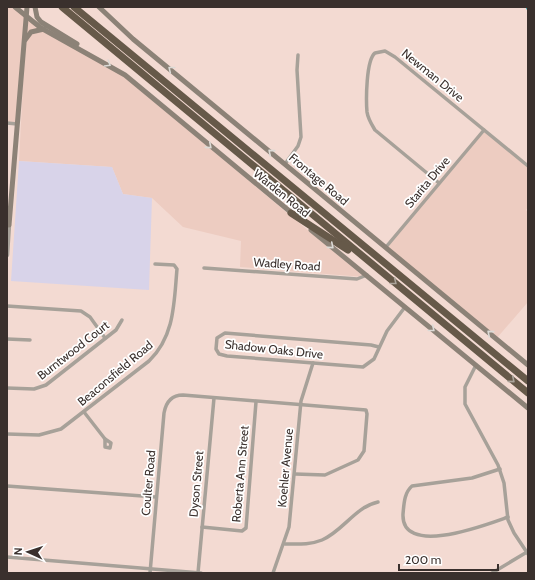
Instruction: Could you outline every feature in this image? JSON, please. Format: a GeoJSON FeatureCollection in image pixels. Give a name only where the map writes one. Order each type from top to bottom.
{"type":"FeatureCollection","features":[{"type":"Feature","properties":{"kind":"highway"},"geometry":{"type":"LineString","coordinates":[[62,7],[528,393]]}},
{"type":"Feature","properties":{"kind":"highway"},"geometry":{"type":"LineString","coordinates":[[74,7],[528,381]]}},
{"type":"Feature","properties":{"kind":"highway"},"geometry":{"type":"LineString","coordinates":[[291,213],[383,274]]}},
{"type":"Feature","properties":{"kind":"main road","name":"Warden Road"},"geometry":{"type":"LineString","coordinates":[[15,7],[26,17],[44,29],[125,75],[526,407]]}},
{"type":"Feature","properties":{"kind":"main road"},"geometry":{"type":"LineString","coordinates":[[8,225],[27,7]]}},
{"type":"Feature","properties":{"kind":"main road"},"geometry":{"type":"LineString","coordinates":[[35,7],[41,22],[93,56]]}},
{"type":"Feature","properties":{"kind":"main road","name":"Frontage Road"},"geometry":{"type":"LineString","coordinates":[[99,7],[124,31],[528,365]]}},
{"type":"Feature","properties":{"kind":"main road"},"geometry":{"type":"LineString","coordinates":[[24,43],[31,32],[44,29]]}},
{"type":"Feature","properties":{"kind":"main road"},"geometry":{"type":"LineString","coordinates":[[7,208],[11,202]]}},
{"type":"Feature","properties":{"kind":"street","name":"Newman Drive"},"geometry":{"type":"LineString","coordinates":[[440,183],[375,130],[371,124],[367,112],[369,64],[372,55],[379,52],[390,53],[528,166]]}},
{"type":"Feature","properties":{"kind":"street"},"geometry":{"type":"LineString","coordinates":[[285,164],[298,146],[301,137],[297,70],[298,55]]}},
{"type":"Feature","properties":{"kind":"street"},"geometry":{"type":"LineString","coordinates":[[7,123],[16,124]]}},
{"type":"Feature","properties":{"kind":"street","name":"Starita Drive"},"geometry":{"type":"LineString","coordinates":[[386,247],[484,130]]}},
{"type":"Feature","properties":{"kind":"street"},"geometry":{"type":"LineString","coordinates":[[7,255],[8,225]]}},
{"type":"Feature","properties":{"kind":"street","name":"Beaconsfield Road"},"geometry":{"type":"LineString","coordinates":[[7,434],[33,436],[50,433],[61,429],[149,361],[166,339],[172,318],[177,269],[174,266],[156,264]]}},
{"type":"Feature","properties":{"kind":"street","name":"Wadley Road"},"geometry":{"type":"LineString","coordinates":[[204,268],[358,279],[367,275]]}},
{"type":"Feature","properties":{"kind":"street"},"geometry":{"type":"LineString","coordinates":[[7,306],[81,311],[90,317],[105,338]]}},
{"type":"Feature","properties":{"kind":"street","name":"Shadow Oaks Drive"},"geometry":{"type":"LineString","coordinates":[[379,347],[371,345],[224,333],[217,338],[216,349],[221,355],[363,367],[372,362],[387,331],[405,307]]}},
{"type":"Feature","properties":{"kind":"street","name":"Burntwood Court"},"geometry":{"type":"LineString","coordinates":[[7,388],[34,389],[46,385],[116,330],[122,320]]}},
{"type":"Feature","properties":{"kind":"street"},"geometry":{"type":"LineString","coordinates":[[7,339],[30,340]]}},
{"type":"Feature","properties":{"kind":"street","name":"Koehler Avenue"},"geometry":{"type":"LineString","coordinates":[[273,573],[285,544],[291,518],[301,404],[314,363]]}},
{"type":"Feature","properties":{"kind":"street"},"geometry":{"type":"LineString","coordinates":[[476,365],[465,387],[464,400],[500,469],[504,483],[508,517],[514,533],[527,553],[492,573]]}},
{"type":"Feature","properties":{"kind":"street","name":"Coulter Road"},"geometry":{"type":"LineString","coordinates":[[150,571],[164,414],[167,403],[172,398],[183,395],[214,398]]}},
{"type":"Feature","properties":{"kind":"street"},"geometry":{"type":"LineString","coordinates":[[214,398],[363,409],[367,414],[364,451],[358,460],[325,475],[295,474]]}},
{"type":"Feature","properties":{"kind":"street","name":"Dyson Street"},"geometry":{"type":"LineString","coordinates":[[200,573],[202,527],[214,398]]}},
{"type":"Feature","properties":{"kind":"street","name":"Roberta Ann Street"},"geometry":{"type":"LineString","coordinates":[[202,527],[242,531],[246,528],[256,402]]}},
{"type":"Feature","properties":{"kind":"street"},"geometry":{"type":"LineString","coordinates":[[84,412],[105,439]]}},
{"type":"Feature","properties":{"kind":"street"},"geometry":{"type":"LineString","coordinates":[[500,469],[472,478],[412,486],[408,490],[405,498],[403,522],[406,528],[414,533],[448,536],[508,517]]}},
{"type":"Feature","properties":{"kind":"street"},"geometry":{"type":"LineString","coordinates":[[7,486],[156,497]]}},
{"type":"Feature","properties":{"kind":"street"},"geometry":{"type":"LineString","coordinates":[[285,544],[311,543],[323,540],[364,508],[378,502]]}},
{"type":"Feature","properties":{"kind":"street"},"geometry":{"type":"LineString","coordinates":[[7,557],[150,571],[200,573]]}},
{"type":"Feature","properties":{"kind":"shaded area"},"geometry":{"type":"Polygon","coordinates":[[[7,7],[15,7],[26,17],[110,65],[364,277],[240,267],[241,241],[183,227],[152,198],[123,194],[112,167],[19,161],[26,28],[17,124],[7,123],[7,7]]]}},
{"type":"Feature","properties":{"kind":"shaded area"},"geometry":{"type":"Polygon","coordinates":[[[484,130],[528,166],[528,207],[526,210],[528,212],[528,302],[496,339],[386,247],[484,130]]]}},
{"type":"Feature","properties":{"kind":"shaded area"},"geometry":{"type":"Polygon","coordinates":[[[19,161],[112,167],[123,194],[152,198],[149,290],[11,281],[19,161]]]}},
{"type":"Feature","properties":{"kind":"waterway"},"geometry":{"type":"LineString","coordinates":[[526,7],[528,11]]}},
{"type":"Feature","properties":{"kind":"waterway"},"geometry":{"type":"LineString","coordinates":[[528,350],[528,361]]}}]}
